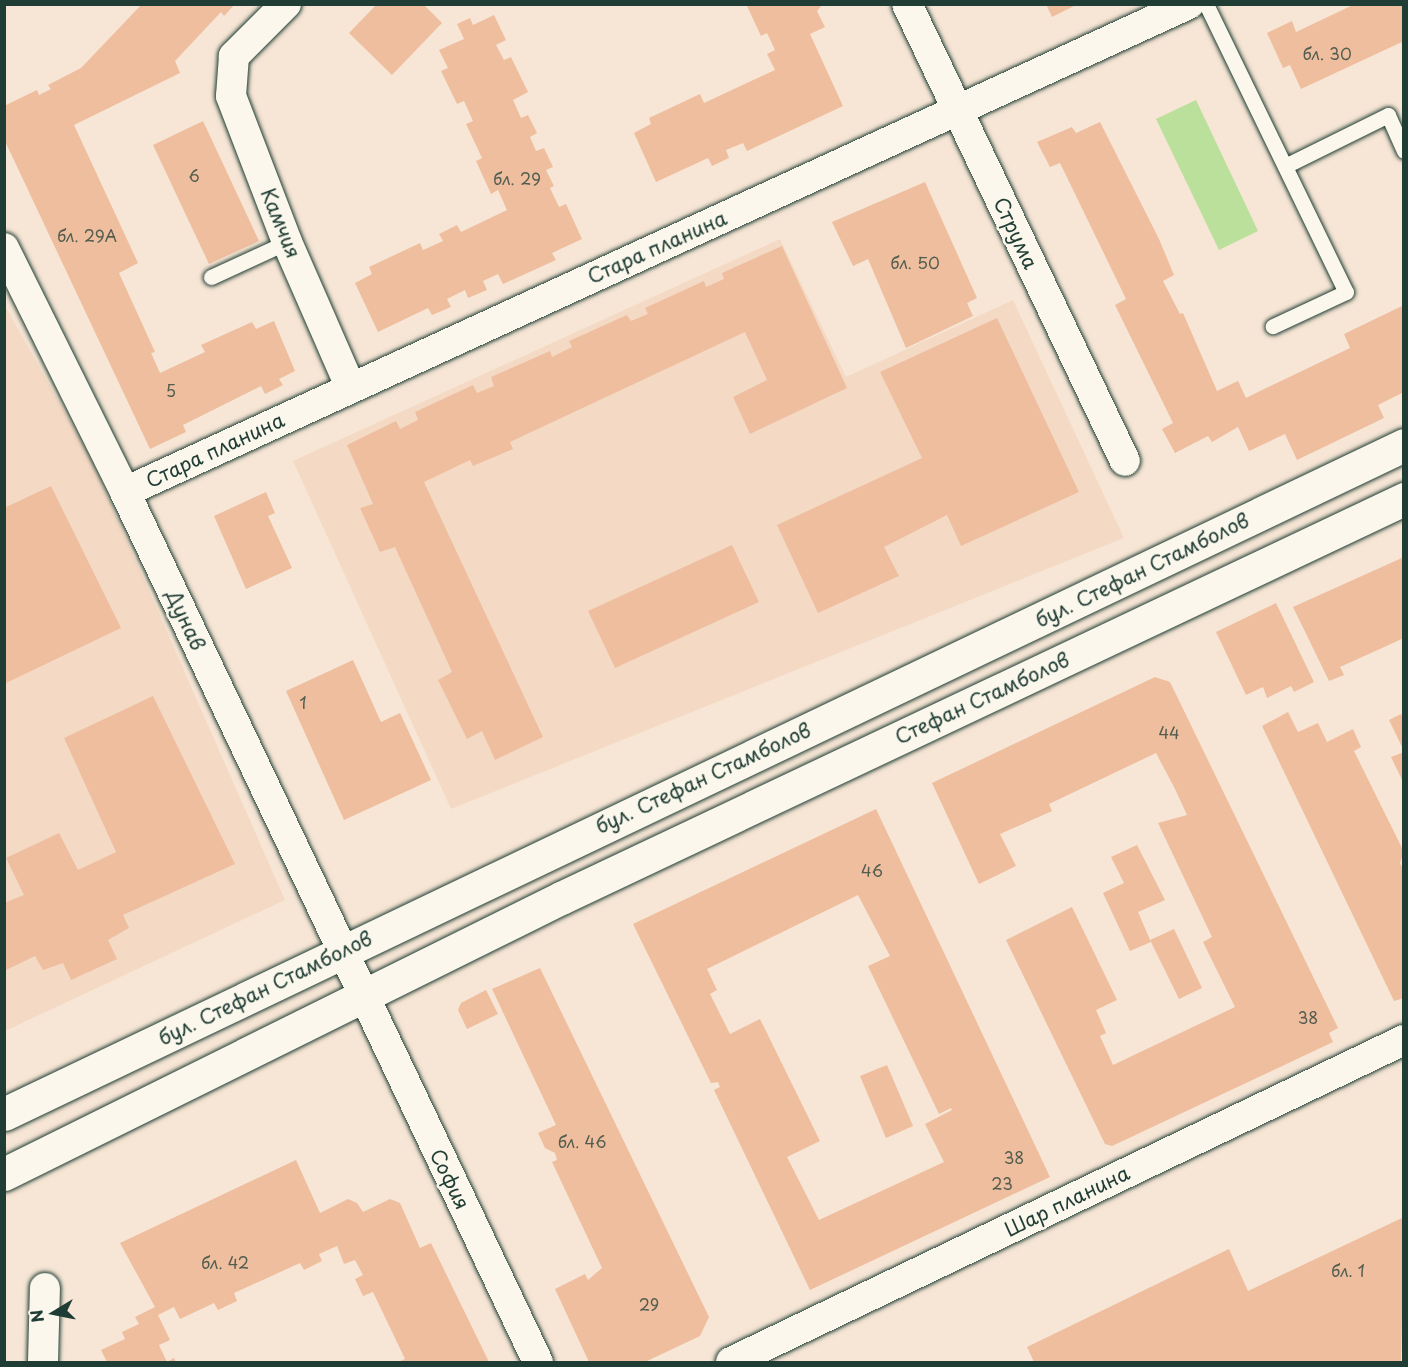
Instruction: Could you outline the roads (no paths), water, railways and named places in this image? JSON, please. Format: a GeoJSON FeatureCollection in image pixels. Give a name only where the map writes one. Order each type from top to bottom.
{"type":"FeatureCollection","features":[{"type":"Feature","properties":{"kind":"main road","name":"бул. Стефан Стамболов"},"geometry":{"type":"LineString","coordinates":[[4,1114],[1404,445]]}},
{"type":"Feature","properties":{"kind":"main road","name":"Стефан Стамболов"},"geometry":{"type":"LineString","coordinates":[[362,995],[561,898],[1404,499]]}},
{"type":"Feature","properties":{"kind":"main road"},"geometry":{"type":"LineString","coordinates":[[4,1174],[362,995]]}},
{"type":"Feature","properties":{"kind":"street","name":"Камчия"},"geometry":{"type":"LineString","coordinates":[[286,4],[234,56],[231,96],[287,242],[350,386]]}},
{"type":"Feature","properties":{"kind":"street","name":"Струма"},"geometry":{"type":"LineString","coordinates":[[907,4],[1125,461]]}},
{"type":"Feature","properties":{"kind":"street","name":"Стара планина"},"geometry":{"type":"LineString","coordinates":[[125,492],[350,386],[1189,4]]}},
{"type":"Feature","properties":{"kind":"street","name":"Дунав"},"geometry":{"type":"LineString","coordinates":[[4,248],[125,492],[362,995]]}},
{"type":"Feature","properties":{"kind":"street","name":"София"},"geometry":{"type":"LineString","coordinates":[[362,995],[538,1362]]}},
{"type":"Feature","properties":{"kind":"street","name":"Шар планина"},"geometry":{"type":"LineString","coordinates":[[731,1362],[1404,1040]]}},
{"type":"Feature","properties":{"kind":"street"},"geometry":{"type":"LineString","coordinates":[[43,1362],[45,1288]]}},
{"type":"Feature","properties":{"kind":"lane"},"geometry":{"type":"LineString","coordinates":[[1206,4],[1346,292],[1273,327]]}},
{"type":"Feature","properties":{"kind":"lane"},"geometry":{"type":"LineString","coordinates":[[1285,165],[1388,115],[1404,151]]}},
{"type":"Feature","properties":{"kind":"lane"},"geometry":{"type":"LineString","coordinates":[[211,277],[287,242]]}}]}
